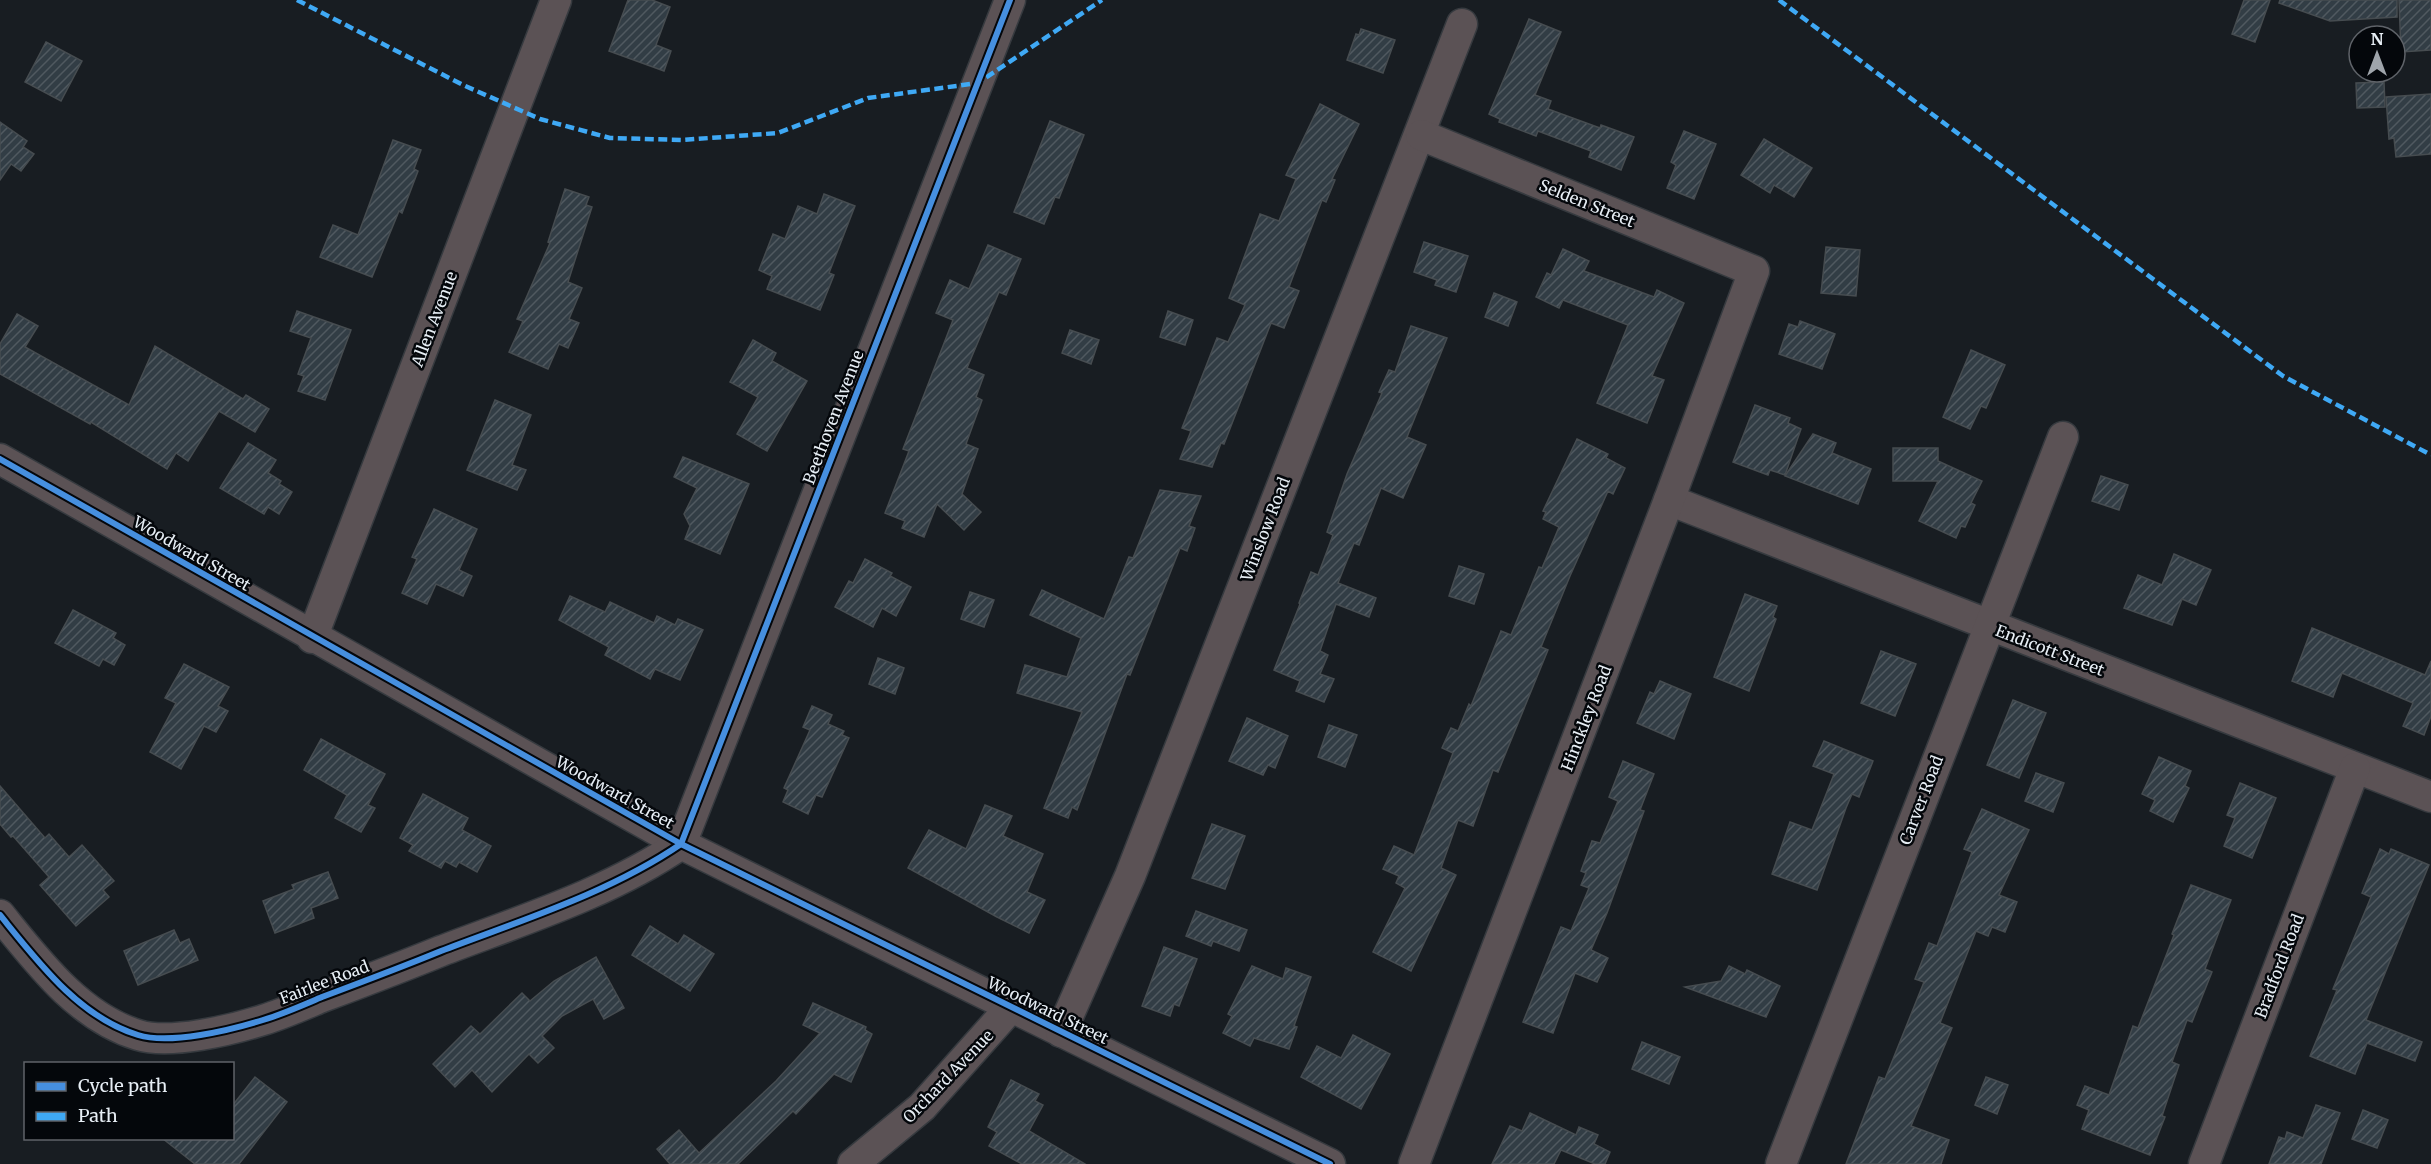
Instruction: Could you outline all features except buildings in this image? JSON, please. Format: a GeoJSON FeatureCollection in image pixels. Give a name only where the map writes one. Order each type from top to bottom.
{"type":"FeatureCollection","features":[{"type":"Feature","properties":{"kind":"street","name":"Allen Avenue"},"geometry":{"type":"LineString","coordinates":[[312,638],[556,0]]}},
{"type":"Feature","properties":{"kind":"street","name":"Beethoven Avenue"},"geometry":{"type":"LineString","coordinates":[[681,844],[1010,0]]}},
{"type":"Feature","properties":{"kind":"street","name":"Winslow Road"},"geometry":{"type":"LineString","coordinates":[[1061,1032],[1130,876],[1462,24]]}},
{"type":"Feature","properties":{"kind":"street","name":"Selden Street"},"geometry":{"type":"LineString","coordinates":[[1420,135],[1754,271]]}},
{"type":"Feature","properties":{"kind":"street","name":"Hinckley Road"},"geometry":{"type":"LineString","coordinates":[[1414,1164],[1669,500],[1754,271]]}},
{"type":"Feature","properties":{"kind":"street","name":"Carver Road"},"geometry":{"type":"LineString","coordinates":[[1780,1164],[2063,437]]}},
{"type":"Feature","properties":{"kind":"street","name":"Woodward Street"},"geometry":{"type":"LineString","coordinates":[[0,459],[312,638],[681,844],[1330,1164]]}},
{"type":"Feature","properties":{"kind":"street","name":"Endicott Street"},"geometry":{"type":"LineString","coordinates":[[1669,500],[2431,798]]}},
{"type":"Feature","properties":{"kind":"street","name":"Bradford Road"},"geometry":{"type":"LineString","coordinates":[[2204,1164],[2355,768]]}},
{"type":"Feature","properties":{"kind":"street","name":"Fairlee Road"},"geometry":{"type":"LineString","coordinates":[[0,915],[28,950],[79,1003],[93,1013],[109,1024],[140,1036],[177,1040],[263,1020],[546,911],[618,881],[656,862],[681,844]]}},
{"type":"Feature","properties":{"kind":"street","name":"Orchard Avenue"},"geometry":{"type":"LineString","coordinates":[[853,1164],[922,1107],[1011,1007]]}},
{"type":"Feature","properties":{"kind":"marked path"},"geometry":{"type":"LineString","coordinates":[[297,0],[463,85],[540,119],[610,138],[682,140],[778,133],[868,98],[978,83],[1102,0]]}},
{"type":"Feature","properties":{"kind":"marked path"},"geometry":{"type":"LineString","coordinates":[[1779,0],[2283,376],[2431,455]]}},
{"type":"Feature","properties":{"kind":"cycle path"},"geometry":{"type":"LineString","coordinates":[[0,915],[61,986],[97,1015],[117,1027],[138,1035],[151,1038],[183,1037],[218,1032],[270,1018],[534,916],[625,877],[681,844],[1010,0]]}},
{"type":"Feature","properties":{"kind":"cycle path"},"geometry":{"type":"LineString","coordinates":[[0,459],[681,844],[1330,1164]]}}]}
